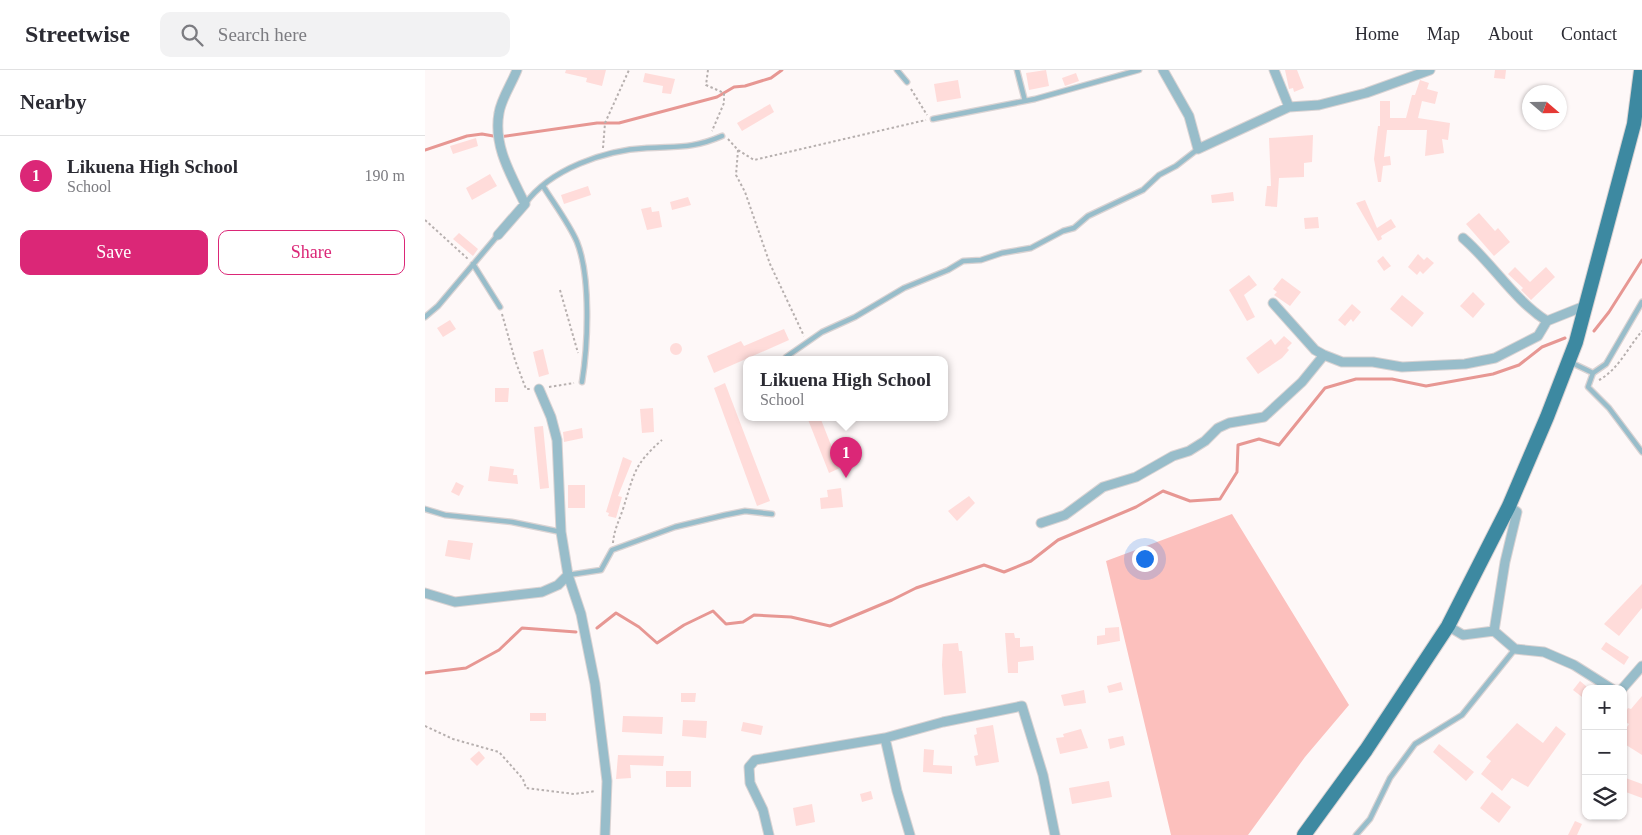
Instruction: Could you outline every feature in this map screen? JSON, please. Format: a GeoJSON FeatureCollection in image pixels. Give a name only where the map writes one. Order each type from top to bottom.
{"type":"FeatureCollection","features":[{"type":"Feature","properties":{"kind":"main road"},"geometry":{"type":"LineString","coordinates":[[1306,834],[1367,750],[1448,626],[1509,506],[1569,361],[1587,305],[1634,124],[1641,70]]}},
{"type":"Feature","properties":{"kind":"street"},"geometry":{"type":"LineString","coordinates":[[498,235],[525,204],[500,152],[499,137],[499,111],[517,70]]}},
{"type":"Feature","properties":{"kind":"street"},"geometry":{"type":"LineString","coordinates":[[1163,70],[1189,116],[1198,149],[1289,107],[1319,105],[1366,93],[1430,70]]}},
{"type":"Feature","properties":{"kind":"street"},"geometry":{"type":"LineString","coordinates":[[1274,70],[1289,107]]}},
{"type":"Feature","properties":{"kind":"street"},"geometry":{"type":"LineString","coordinates":[[1463,238],[1505,280],[1527,306],[1547,321]]}},
{"type":"Feature","properties":{"kind":"street"},"geometry":{"type":"LineString","coordinates":[[1273,303],[1315,350],[1324,355],[1342,362],[1373,362],[1402,367],[1465,364],[1495,358],[1522,346],[1537,336],[1547,321],[1587,305]]}},
{"type":"Feature","properties":{"kind":"street"},"geometry":{"type":"LineString","coordinates":[[1041,523],[1065,516],[1103,487],[1136,477],[1173,456],[1189,451],[1223,425],[1264,418],[1302,382],[1324,355]]}},
{"type":"Feature","properties":{"kind":"street"},"geometry":{"type":"LineString","coordinates":[[539,389],[551,417],[557,440],[561,532],[568,575],[581,614],[595,684],[607,790],[605,835]]}},
{"type":"Feature","properties":{"kind":"street"},"geometry":{"type":"LineString","coordinates":[[1494,631],[1505,562],[1517,512],[1509,506]]}},
{"type":"Feature","properties":{"kind":"street"},"geometry":{"type":"LineString","coordinates":[[425,593],[455,602],[542,592],[559,585],[568,575]]}},
{"type":"Feature","properties":{"kind":"street"},"geometry":{"type":"LineString","coordinates":[[1448,626],[1463,635],[1494,631],[1515,649],[1544,652],[1574,665],[1606,685]]}},
{"type":"Feature","properties":{"kind":"street"},"geometry":{"type":"LineString","coordinates":[[1625,685],[1642,666]]}},
{"type":"Feature","properties":{"kind":"street"},"geometry":{"type":"LineString","coordinates":[[769,835],[763,810],[750,783],[749,767],[755,760],[885,738],[943,722],[1022,706],[1043,775],[1055,835]]}},
{"type":"Feature","properties":{"kind":"street"},"geometry":{"type":"LineString","coordinates":[[885,738],[910,835]]}},
{"type":"Feature","properties":{"kind":"lane"},"geometry":{"type":"LineString","coordinates":[[897,70],[907,82]]}},
{"type":"Feature","properties":{"kind":"lane"},"geometry":{"type":"LineString","coordinates":[[1017,70],[1025,101]]}},
{"type":"Feature","properties":{"kind":"lane"},"geometry":{"type":"LineString","coordinates":[[933,119],[1025,101],[1139,70]]}},
{"type":"Feature","properties":{"kind":"lane"},"geometry":{"type":"LineString","coordinates":[[525,204],[543,186],[570,168],[594,157],[645,148],[687,148],[722,136]]}},
{"type":"Feature","properties":{"kind":"lane"},"geometry":{"type":"LineString","coordinates":[[786,356],[822,332],[855,317],[904,288],[949,270],[963,261],[981,260],[1002,253],[1031,248],[1074,228],[1088,216],[1143,190],[1159,175],[1176,166],[1198,149]]}},
{"type":"Feature","properties":{"kind":"lane"},"geometry":{"type":"LineString","coordinates":[[543,186],[577,241],[585,272],[585,363],[582,382]]}},
{"type":"Feature","properties":{"kind":"lane"},"geometry":{"type":"LineString","coordinates":[[425,317],[438,306],[498,235]]}},
{"type":"Feature","properties":{"kind":"lane"},"geometry":{"type":"LineString","coordinates":[[473,264],[500,307]]}},
{"type":"Feature","properties":{"kind":"lane"},"geometry":{"type":"LineString","coordinates":[[1642,302],[1605,364],[1593,372],[1588,387],[1609,408],[1642,452]]}},
{"type":"Feature","properties":{"kind":"lane"},"geometry":{"type":"LineString","coordinates":[[1569,361],[1593,372]]}},
{"type":"Feature","properties":{"kind":"lane"},"geometry":{"type":"LineString","coordinates":[[425,509],[445,515],[512,522],[561,532]]}},
{"type":"Feature","properties":{"kind":"lane"},"geometry":{"type":"LineString","coordinates":[[568,575],[601,570],[612,550],[675,528],[745,511],[772,514]]}},
{"type":"Feature","properties":{"kind":"lane"},"geometry":{"type":"LineString","coordinates":[[1356,835],[1370,819],[1390,778],[1415,744],[1462,714],[1515,649]]}},
{"type":"Feature","properties":{"kind":"path"},"geometry":{"type":"LineString","coordinates":[[602,157],[605,123],[629,70]]}},
{"type":"Feature","properties":{"kind":"path"},"geometry":{"type":"LineString","coordinates":[[707,142],[724,103],[724,93],[706,85],[708,70]]}},
{"type":"Feature","properties":{"kind":"path"},"geometry":{"type":"LineString","coordinates":[[907,82],[927,116],[933,119]]}},
{"type":"Feature","properties":{"kind":"path"},"geometry":{"type":"LineString","coordinates":[[722,136],[738,150],[754,160],[933,119]]}},
{"type":"Feature","properties":{"kind":"path"},"geometry":{"type":"LineString","coordinates":[[738,150],[736,175],[745,192],[770,264],[807,342]]}},
{"type":"Feature","properties":{"kind":"path"},"geometry":{"type":"LineString","coordinates":[[425,220],[473,264]]}},
{"type":"Feature","properties":{"kind":"path"},"geometry":{"type":"LineString","coordinates":[[560,290],[575,350],[585,363]]}},
{"type":"Feature","properties":{"kind":"path"},"geometry":{"type":"LineString","coordinates":[[500,307],[515,360],[526,389],[539,389],[582,382]]}},
{"type":"Feature","properties":{"kind":"path"},"geometry":{"type":"LineString","coordinates":[[612,550],[614,529],[632,476],[646,453],[662,440]]}},
{"type":"Feature","properties":{"kind":"path"},"geometry":{"type":"LineString","coordinates":[[425,726],[453,739],[499,752],[523,779],[526,788],[574,794],[607,790]]}},
{"type":"Feature","properties":{"kind":"shaded area"},"geometry":{"type":"Polygon","coordinates":[[[1232,514],[1349,705],[1305,757],[1248,835],[1171,835],[1106,561],[1232,514]]]}},
{"type":"Feature","properties":{"kind":"building"},"geometry":{"type":"Polygon","coordinates":[[[566,70],[606,70],[602,86],[586,82],[587,78],[565,73],[566,70]]]}},
{"type":"Feature","properties":{"kind":"building"},"geometry":{"type":"Polygon","coordinates":[[[1046,70],[1049,86],[1029,90],[1026,73],[1046,70]]]}},
{"type":"Feature","properties":{"kind":"building"},"geometry":{"type":"Polygon","coordinates":[[[1285,70],[1297,70],[1304,88],[1294,92],[1293,88],[1289,89],[1285,70]]]}},
{"type":"Feature","properties":{"kind":"building"},"geometry":{"type":"Polygon","coordinates":[[[1495,70],[1506,70],[1505,79],[1494,78],[1495,70]]]}},
{"type":"Feature","properties":{"kind":"building"},"geometry":{"type":"Polygon","coordinates":[[[645,73],[675,79],[671,94],[662,93],[663,86],[643,82],[645,73]]]}},
{"type":"Feature","properties":{"kind":"building"},"geometry":{"type":"Polygon","coordinates":[[[1076,73],[1079,81],[1065,86],[1062,78],[1076,73]]]}},
{"type":"Feature","properties":{"kind":"building"},"geometry":{"type":"Polygon","coordinates":[[[958,80],[961,98],[937,102],[934,84],[958,80]]]}},
{"type":"Feature","properties":{"kind":"building"},"geometry":{"type":"Polygon","coordinates":[[[1420,80],[1429,83],[1427,89],[1438,92],[1435,104],[1422,101],[1418,118],[1450,123],[1448,140],[1442,139],[1444,153],[1425,156],[1427,130],[1387,130],[1384,157],[1390,156],[1391,165],[1383,166],[1381,182],[1378,182],[1374,159],[1378,126],[1380,126],[1380,101],[1390,101],[1390,118],[1406,118],[1412,95],[1415,95],[1420,80]]]}},
{"type":"Feature","properties":{"kind":"building"},"geometry":{"type":"Polygon","coordinates":[[[770,104],[774,112],[742,131],[737,123],[770,104]]]}},
{"type":"Feature","properties":{"kind":"building"},"geometry":{"type":"Polygon","coordinates":[[[1313,135],[1312,162],[1304,163],[1304,177],[1279,178],[1277,207],[1265,206],[1267,186],[1271,186],[1269,138],[1313,135]]]}},
{"type":"Feature","properties":{"kind":"building"},"geometry":{"type":"Polygon","coordinates":[[[476,138],[478,146],[453,154],[450,146],[476,138]]]}},
{"type":"Feature","properties":{"kind":"building"},"geometry":{"type":"Polygon","coordinates":[[[490,174],[497,186],[472,200],[466,188],[490,174]]]}},
{"type":"Feature","properties":{"kind":"building"},"geometry":{"type":"Polygon","coordinates":[[[588,186],[591,195],[564,204],[561,195],[588,186]]]}},
{"type":"Feature","properties":{"kind":"building"},"geometry":{"type":"Polygon","coordinates":[[[1233,192],[1234,201],[1212,203],[1211,195],[1233,192]]]}},
{"type":"Feature","properties":{"kind":"building"},"geometry":{"type":"Polygon","coordinates":[[[688,197],[691,205],[672,210],[670,202],[688,197]]]}},
{"type":"Feature","properties":{"kind":"building"},"geometry":{"type":"Polygon","coordinates":[[[1365,200],[1377,228],[1391,219],[1396,227],[1381,236],[1382,239],[1378,241],[1356,203],[1365,200]]]}},
{"type":"Feature","properties":{"kind":"building"},"geometry":{"type":"Polygon","coordinates":[[[651,207],[652,212],[659,211],[662,227],[647,230],[641,209],[651,207]]]}},
{"type":"Feature","properties":{"kind":"building"},"geometry":{"type":"Polygon","coordinates":[[[1479,213],[1495,231],[1498,228],[1510,242],[1494,256],[1466,224],[1479,213]]]}},
{"type":"Feature","properties":{"kind":"building"},"geometry":{"type":"Polygon","coordinates":[[[1318,217],[1319,228],[1305,229],[1304,218],[1318,217]]]}},
{"type":"Feature","properties":{"kind":"building"},"geometry":{"type":"Polygon","coordinates":[[[459,233],[478,249],[473,256],[453,239],[459,233]]]}},
{"type":"Feature","properties":{"kind":"building"},"geometry":{"type":"Polygon","coordinates":[[[1418,254],[1424,260],[1427,257],[1434,263],[1423,274],[1420,271],[1417,275],[1408,267],[1418,254]]]}},
{"type":"Feature","properties":{"kind":"building"},"geometry":{"type":"Polygon","coordinates":[[[1383,256],[1391,266],[1384,271],[1377,261],[1383,256]]]}},
{"type":"Feature","properties":{"kind":"building"},"geometry":{"type":"Polygon","coordinates":[[[1515,267],[1530,282],[1546,267],[1555,277],[1531,300],[1521,290],[1523,288],[1508,274],[1515,267]]]}},
{"type":"Feature","properties":{"kind":"building"},"geometry":{"type":"Polygon","coordinates":[[[1249,275],[1257,285],[1244,295],[1255,317],[1247,321],[1229,290],[1249,275]]]}},
{"type":"Feature","properties":{"kind":"building"},"geometry":{"type":"Polygon","coordinates":[[[1282,278],[1301,292],[1290,306],[1274,295],[1277,292],[1273,289],[1282,278]]]}},
{"type":"Feature","properties":{"kind":"building"},"geometry":{"type":"Polygon","coordinates":[[[1473,292],[1485,304],[1473,318],[1460,306],[1473,292]]]}},
{"type":"Feature","properties":{"kind":"building"},"geometry":{"type":"Polygon","coordinates":[[[1402,295],[1424,313],[1412,327],[1390,309],[1402,295]]]}},
{"type":"Feature","properties":{"kind":"building"},"geometry":{"type":"Polygon","coordinates":[[[1352,304],[1361,312],[1353,322],[1351,319],[1345,326],[1338,320],[1352,304]]]}},
{"type":"Feature","properties":{"kind":"building"},"geometry":{"type":"Polygon","coordinates":[[[450,320],[456,329],[443,337],[437,328],[450,320]]]}},
{"type":"Feature","properties":{"kind":"building"},"geometry":{"type":"Polygon","coordinates":[[[784,329],[789,340],[753,356],[743,356],[743,360],[714,373],[707,356],[741,341],[744,346],[784,329]]]}},
{"type":"Feature","properties":{"kind":"building"},"geometry":{"type":"Polygon","coordinates":[[[1284,336],[1292,343],[1287,348],[1289,350],[1282,358],[1258,374],[1246,358],[1271,339],[1275,345],[1284,336]]]}},
{"type":"Feature","properties":{"kind":"building"},"geometry":{"type":"Polygon","coordinates":[[[674,343],[678,343],[682,349],[678,355],[674,355],[670,351],[670,347],[674,343]]]}},
{"type":"Feature","properties":{"kind":"building"},"geometry":{"type":"Polygon","coordinates":[[[543,349],[549,374],[539,377],[533,352],[543,349]]]}},
{"type":"Feature","properties":{"kind":"building"},"geometry":{"type":"Polygon","coordinates":[[[725,383],[770,501],[757,506],[714,388],[725,383]]]}},
{"type":"Feature","properties":{"kind":"building"},"geometry":{"type":"Polygon","coordinates":[[[495,388],[509,388],[508,402],[495,402],[495,388]]]}},
{"type":"Feature","properties":{"kind":"building"},"geometry":{"type":"Polygon","coordinates":[[[653,408],[654,432],[642,433],[640,409],[653,408]]]}},
{"type":"Feature","properties":{"kind":"building"},"geometry":{"type":"Polygon","coordinates":[[[809,421],[822,421],[840,468],[829,473],[809,421]]]}},
{"type":"Feature","properties":{"kind":"building"},"geometry":{"type":"Polygon","coordinates":[[[543,426],[549,488],[540,489],[534,427],[543,426]]]}},
{"type":"Feature","properties":{"kind":"building"},"geometry":{"type":"Polygon","coordinates":[[[582,428],[583,438],[564,442],[563,432],[582,428]]]}},
{"type":"Feature","properties":{"kind":"building"},"geometry":{"type":"Polygon","coordinates":[[[623,457],[632,461],[618,496],[622,497],[616,518],[608,516],[609,513],[606,512],[623,457]]]}},
{"type":"Feature","properties":{"kind":"building"},"geometry":{"type":"Polygon","coordinates":[[[490,466],[514,469],[513,475],[517,475],[518,484],[488,481],[490,466]]]}},
{"type":"Feature","properties":{"kind":"building"},"geometry":{"type":"Polygon","coordinates":[[[456,482],[464,486],[459,496],[451,492],[456,482]]]}},
{"type":"Feature","properties":{"kind":"building"},"geometry":{"type":"Polygon","coordinates":[[[568,485],[585,485],[585,508],[568,508],[568,485]]]}},
{"type":"Feature","properties":{"kind":"building"},"geometry":{"type":"Polygon","coordinates":[[[841,488],[843,507],[821,509],[820,498],[828,497],[827,490],[841,488]]]}},
{"type":"Feature","properties":{"kind":"building"},"geometry":{"type":"Polygon","coordinates":[[[969,496],[975,503],[957,521],[948,511],[969,496]]]}},
{"type":"Feature","properties":{"kind":"building"},"geometry":{"type":"Polygon","coordinates":[[[448,540],[473,543],[470,560],[445,556],[448,540]]]}},
{"type":"Feature","properties":{"kind":"building"},"geometry":{"type":"Polygon","coordinates":[[[1642,584],[1642,608],[1619,636],[1604,624],[1642,584]]]}},
{"type":"Feature","properties":{"kind":"building"},"geometry":{"type":"Polygon","coordinates":[[[1119,627],[1120,641],[1097,645],[1097,636],[1105,635],[1105,628],[1119,627]]]}},
{"type":"Feature","properties":{"kind":"building"},"geometry":{"type":"Polygon","coordinates":[[[1005,633],[1014,633],[1015,638],[1020,638],[1020,647],[1033,646],[1034,660],[1018,662],[1018,673],[1008,673],[1005,633]]]}},
{"type":"Feature","properties":{"kind":"building"},"geometry":{"type":"Polygon","coordinates":[[[1606,642],[1629,657],[1624,665],[1601,649],[1606,642]]]}},
{"type":"Feature","properties":{"kind":"building"},"geometry":{"type":"Polygon","coordinates":[[[958,643],[959,651],[962,651],[966,693],[944,695],[943,644],[958,643]]]}},
{"type":"Feature","properties":{"kind":"building"},"geometry":{"type":"Polygon","coordinates":[[[1580,681],[1585,685],[1582,685],[1582,697],[1573,690],[1580,681]]]}},
{"type":"Feature","properties":{"kind":"building"},"geometry":{"type":"Polygon","coordinates":[[[1121,682],[1123,690],[1109,693],[1107,686],[1121,682]]]}},
{"type":"Feature","properties":{"kind":"building"},"geometry":{"type":"Polygon","coordinates":[[[1084,690],[1086,703],[1064,706],[1061,695],[1084,690]]]}},
{"type":"Feature","properties":{"kind":"building"},"geometry":{"type":"Polygon","coordinates":[[[681,693],[696,693],[695,702],[681,702],[681,693]]]}},
{"type":"Feature","properties":{"kind":"building"},"geometry":{"type":"Polygon","coordinates":[[[1642,696],[1642,755],[1627,746],[1627,727],[1629,724],[1627,723],[1627,710],[1628,708],[1631,709],[1642,696]]]}},
{"type":"Feature","properties":{"kind":"building"},"geometry":{"type":"Polygon","coordinates":[[[530,713],[546,713],[546,721],[530,721],[530,713]]]}},
{"type":"Feature","properties":{"kind":"building"},"geometry":{"type":"Polygon","coordinates":[[[623,716],[663,717],[662,734],[622,732],[623,716]]]}},
{"type":"Feature","properties":{"kind":"building"},"geometry":{"type":"Polygon","coordinates":[[[683,720],[707,721],[706,738],[682,736],[683,720]]]}},
{"type":"Feature","properties":{"kind":"building"},"geometry":{"type":"Polygon","coordinates":[[[743,722],[763,726],[761,735],[741,731],[743,722]]]}},
{"type":"Feature","properties":{"kind":"building"},"geometry":{"type":"Polygon","coordinates":[[[1517,723],[1543,743],[1556,726],[1566,734],[1528,787],[1512,778],[1502,791],[1481,774],[1491,761],[1486,757],[1517,723]]]}},
{"type":"Feature","properties":{"kind":"building"},"geometry":{"type":"Polygon","coordinates":[[[993,725],[999,762],[976,766],[974,756],[978,755],[974,735],[977,734],[976,728],[993,725]]]}},
{"type":"Feature","properties":{"kind":"building"},"geometry":{"type":"Polygon","coordinates":[[[1081,729],[1088,748],[1060,754],[1056,738],[1064,737],[1063,734],[1081,729]]]}},
{"type":"Feature","properties":{"kind":"building"},"geometry":{"type":"Polygon","coordinates":[[[1123,736],[1125,745],[1110,749],[1108,739],[1123,736]]]}},
{"type":"Feature","properties":{"kind":"building"},"geometry":{"type":"Polygon","coordinates":[[[1439,744],[1474,772],[1466,781],[1433,752],[1439,744]]]}},
{"type":"Feature","properties":{"kind":"building"},"geometry":{"type":"Polygon","coordinates":[[[924,749],[934,750],[933,765],[952,766],[952,774],[923,772],[924,749]]]}},
{"type":"Feature","properties":{"kind":"building"},"geometry":{"type":"Polygon","coordinates":[[[479,751],[485,758],[477,766],[470,759],[479,751]]]}},
{"type":"Feature","properties":{"kind":"building"},"geometry":{"type":"Polygon","coordinates":[[[618,755],[664,756],[663,766],[630,765],[631,778],[616,779],[618,755]]]}},
{"type":"Feature","properties":{"kind":"building"},"geometry":{"type":"Polygon","coordinates":[[[666,771],[691,771],[691,787],[666,787],[666,771]]]}},
{"type":"Feature","properties":{"kind":"building"},"geometry":{"type":"Polygon","coordinates":[[[1627,778],[1642,784],[1642,798],[1627,792],[1627,778]]]}},
{"type":"Feature","properties":{"kind":"building"},"geometry":{"type":"Polygon","coordinates":[[[1109,781],[1112,797],[1072,804],[1069,788],[1109,781]]]}},
{"type":"Feature","properties":{"kind":"building"},"geometry":{"type":"Polygon","coordinates":[[[871,791],[873,799],[862,802],[860,794],[871,791]]]}},
{"type":"Feature","properties":{"kind":"building"},"geometry":{"type":"Polygon","coordinates":[[[1492,792],[1511,807],[1499,823],[1480,808],[1492,792]]]}},
{"type":"Feature","properties":{"kind":"building"},"geometry":{"type":"Polygon","coordinates":[[[812,804],[815,822],[796,826],[793,808],[812,804]]]}},
{"type":"Feature","properties":{"kind":"building"},"geometry":{"type":"Polygon","coordinates":[[[1575,821],[1582,824],[1577,835],[1568,835],[1575,821]]]}},
{"type":"Feature","properties":{"kind":"waterway"},"geometry":{"type":"LineString","coordinates":[[425,150],[467,136],[482,134],[499,137],[597,123],[619,123],[717,97],[734,87],[745,86],[771,78],[782,70]]}},
{"type":"Feature","properties":{"kind":"waterway"},"geometry":{"type":"LineString","coordinates":[[1594,331],[1609,312],[1642,260]]}},
{"type":"Feature","properties":{"kind":"waterway"},"geometry":{"type":"LineString","coordinates":[[597,628],[616,613],[639,627],[657,643],[684,625],[713,611],[726,624],[743,622],[754,615],[791,617],[830,626],[916,588],[984,565],[1004,572],[1031,561],[1058,540],[1136,507],[1163,491],[1190,501],[1220,499],[1237,472],[1238,445],[1259,439],[1279,445],[1325,388],[1356,379],[1392,379],[1426,386],[1493,374],[1519,365],[1542,347],[1565,338]]}},
{"type":"Feature","properties":{"kind":"waterway"},"geometry":{"type":"LineString","coordinates":[[425,673],[466,668],[499,650],[522,628],[576,632]]}},
{"type":"Feature","properties":{"kind":"place","name":"Likuena High School"},"geometry":{"type":"Point","coordinates":[846,478]}}]}
